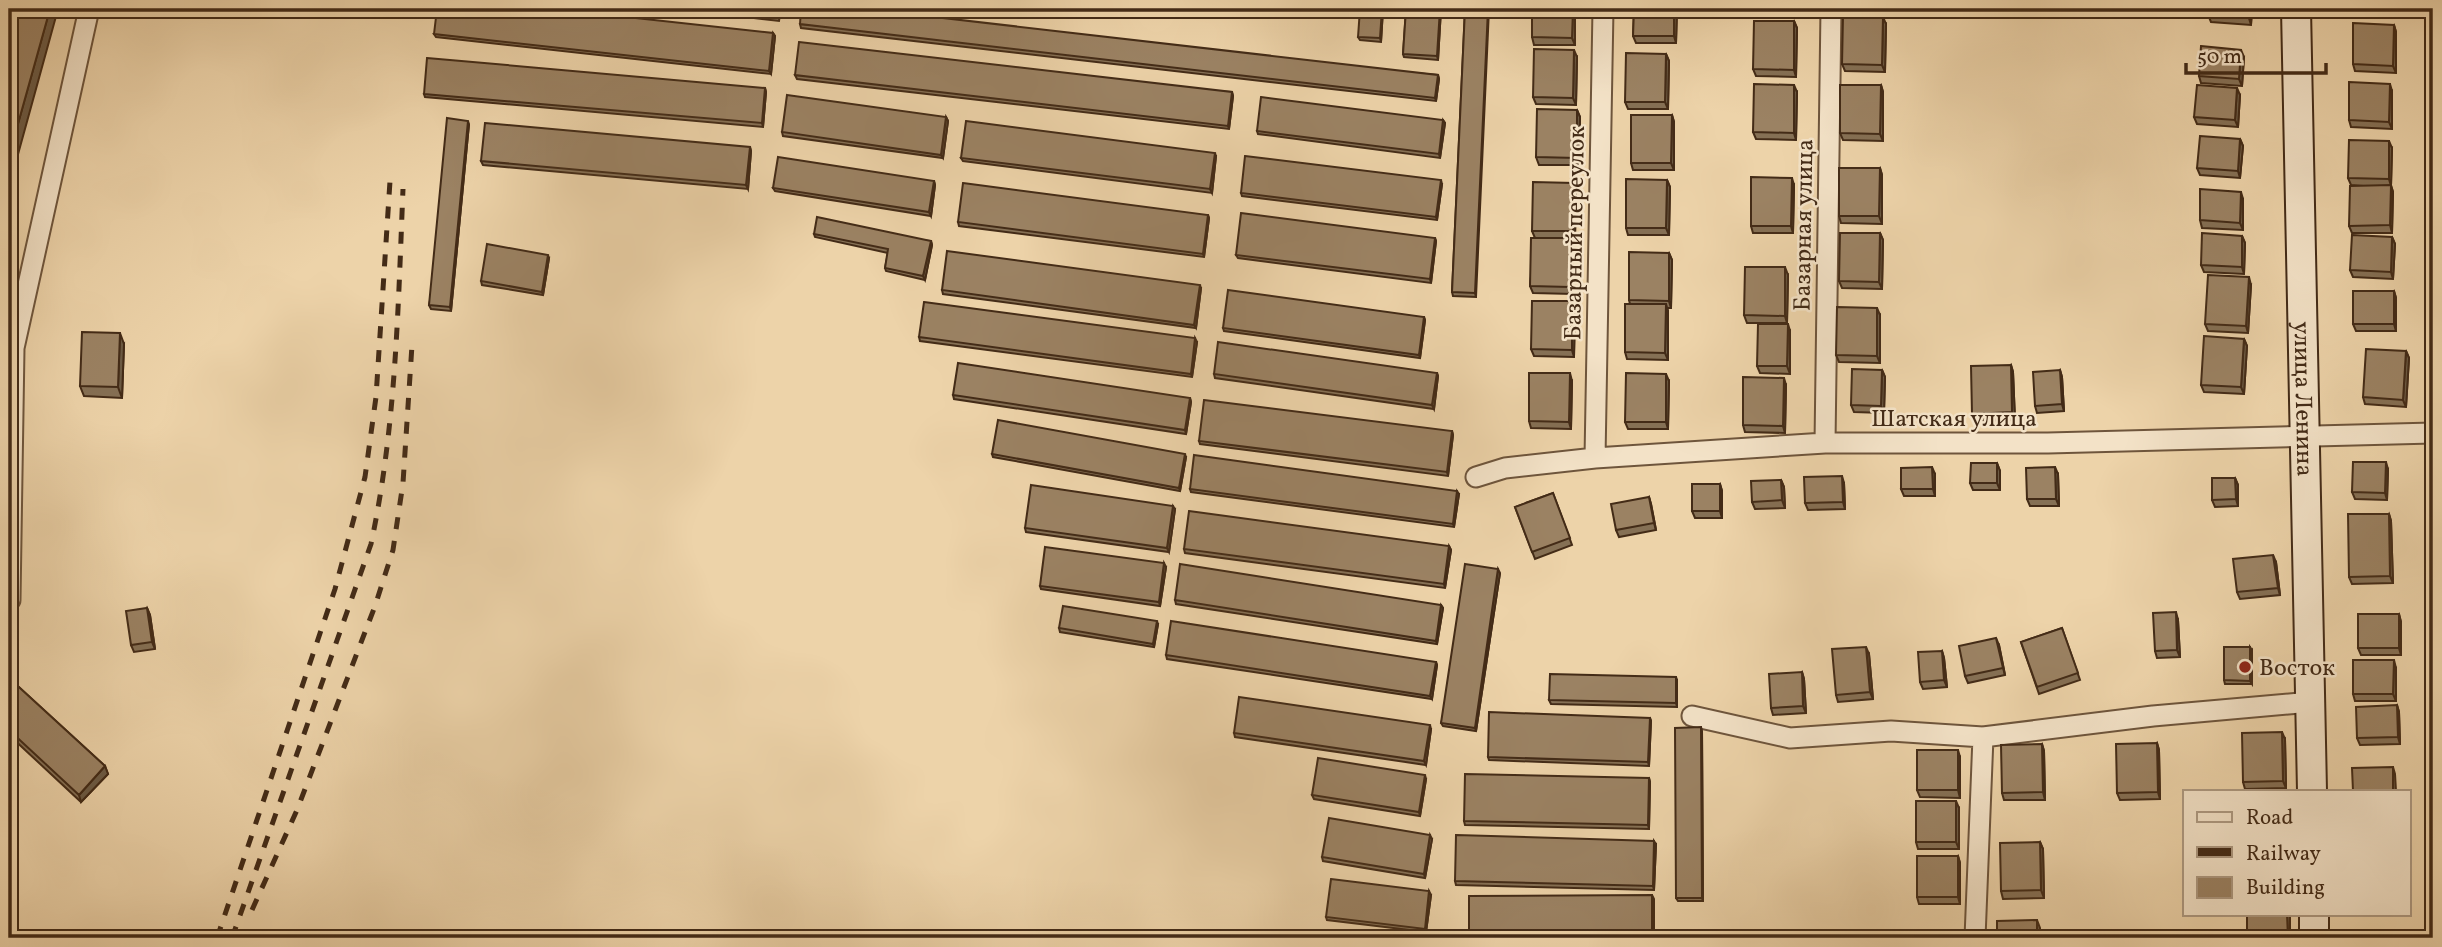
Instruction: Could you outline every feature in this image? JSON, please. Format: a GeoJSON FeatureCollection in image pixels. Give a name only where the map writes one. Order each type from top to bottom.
{"type":"FeatureCollection","features":[{"type":"Feature","properties":{"kind":"main road","name":"улица Ленина"},"geometry":{"type":"LineString","coordinates":[[2296,9],[2307,435],[2312,790]]}},
{"type":"Feature","properties":{"kind":"main road"},"geometry":{"type":"LineString","coordinates":[[2314,916],[2314,938]]}},
{"type":"Feature","properties":{"kind":"street"},"geometry":{"type":"LineString","coordinates":[[10,600],[13,348],[89,9]]}},
{"type":"Feature","properties":{"kind":"street","name":"Базарный переулок"},"geometry":{"type":"LineString","coordinates":[[1595,458],[1603,9]]}},
{"type":"Feature","properties":{"kind":"street","name":"Базарная улица"},"geometry":{"type":"LineString","coordinates":[[1825,443],[1831,9]]}},
{"type":"Feature","properties":{"kind":"street","name":"Шатская улица"},"geometry":{"type":"LineString","coordinates":[[1476,477],[1505,468],[1595,458],[1825,443],[2048,443],[2433,433]]}},
{"type":"Feature","properties":{"kind":"street"},"geometry":{"type":"LineString","coordinates":[[1692,716],[1790,738],[1891,731],[1983,737],[2153,716],[2311,702]]}},
{"type":"Feature","properties":{"kind":"street"},"geometry":{"type":"LineString","coordinates":[[1975,938],[1983,737]]}},
{"type":"Feature","properties":{"kind":"building"},"geometry":{"type":"Polygon","coordinates":[[[9,9],[50,9],[9,156],[9,9]]]}},
{"type":"Feature","properties":{"kind":"building"},"geometry":{"type":"Polygon","coordinates":[[[437,9],[553,9],[773,33],[769,71],[434,34],[437,9]]]}},
{"type":"Feature","properties":{"kind":"building"},"geometry":{"type":"Polygon","coordinates":[[[707,9],[779,9],[778,17],[707,9]]]}},
{"type":"Feature","properties":{"kind":"building"},"geometry":{"type":"Polygon","coordinates":[[[801,9],[865,9],[1438,75],[1435,98],[800,24],[801,9]]]}},
{"type":"Feature","properties":{"kind":"building"},"geometry":{"type":"Polygon","coordinates":[[[1360,9],[1382,9],[1380,38],[1358,37],[1360,9]]]}},
{"type":"Feature","properties":{"kind":"building"},"geometry":{"type":"Polygon","coordinates":[[[1406,9],[1440,9],[1437,56],[1403,54],[1406,9]]]}},
{"type":"Feature","properties":{"kind":"building"},"geometry":{"type":"Polygon","coordinates":[[[1465,9],[1488,9],[1475,293],[1452,292],[1465,9]]]}},
{"type":"Feature","properties":{"kind":"building"},"geometry":{"type":"Polygon","coordinates":[[[1532,9],[1573,9],[1572,38],[1532,37],[1532,9]]]}},
{"type":"Feature","properties":{"kind":"building"},"geometry":{"type":"Polygon","coordinates":[[[1634,9],[1674,9],[1674,36],[1633,36],[1634,9]]]}},
{"type":"Feature","properties":{"kind":"building"},"geometry":{"type":"Polygon","coordinates":[[[2209,9],[2249,9],[2249,18],[2208,15],[2209,9]]]}},
{"type":"Feature","properties":{"kind":"building"},"geometry":{"type":"Polygon","coordinates":[[[1843,16],[1883,17],[1882,65],[1842,64],[1843,16]]]}},
{"type":"Feature","properties":{"kind":"building"},"geometry":{"type":"Polygon","coordinates":[[[1754,21],[1794,21],[1794,70],[1753,69],[1754,21]]]}},
{"type":"Feature","properties":{"kind":"building"},"geometry":{"type":"Polygon","coordinates":[[[2353,23],[2394,25],[2393,66],[2353,64],[2353,23]]]}},
{"type":"Feature","properties":{"kind":"building"},"geometry":{"type":"Polygon","coordinates":[[[799,42],[1232,92],[1228,126],[795,75],[799,42]]]}},
{"type":"Feature","properties":{"kind":"building"},"geometry":{"type":"Polygon","coordinates":[[[2201,46],[2241,50],[2239,79],[2199,76],[2201,46]]]}},
{"type":"Feature","properties":{"kind":"building"},"geometry":{"type":"Polygon","coordinates":[[[1534,49],[1574,50],[1573,98],[1533,97],[1534,49]]]}},
{"type":"Feature","properties":{"kind":"building"},"geometry":{"type":"Polygon","coordinates":[[[1626,53],[1666,54],[1665,102],[1625,102],[1626,53]]]}},
{"type":"Feature","properties":{"kind":"building"},"geometry":{"type":"Polygon","coordinates":[[[427,58],[765,88],[762,123],[424,94],[427,58]]]}},
{"type":"Feature","properties":{"kind":"building"},"geometry":{"type":"Polygon","coordinates":[[[2349,82],[2390,84],[2389,122],[2349,120],[2349,82]]]}},
{"type":"Feature","properties":{"kind":"building"},"geometry":{"type":"Polygon","coordinates":[[[1754,84],[1794,85],[1794,133],[1753,132],[1754,84]]]}},
{"type":"Feature","properties":{"kind":"building"},"geometry":{"type":"Polygon","coordinates":[[[1840,85],[1881,85],[1880,134],[1840,133],[1840,85]]]}},
{"type":"Feature","properties":{"kind":"building"},"geometry":{"type":"Polygon","coordinates":[[[2197,85],[2237,88],[2235,120],[2194,117],[2197,85]]]}},
{"type":"Feature","properties":{"kind":"building"},"geometry":{"type":"Polygon","coordinates":[[[787,95],[946,117],[941,155],[782,132],[787,95]]]}},
{"type":"Feature","properties":{"kind":"building"},"geometry":{"type":"Polygon","coordinates":[[[1261,97],[1443,120],[1439,154],[1257,131],[1261,97]]]}},
{"type":"Feature","properties":{"kind":"building"},"geometry":{"type":"Polygon","coordinates":[[[1537,109],[1577,110],[1577,158],[1536,157],[1537,109]]]}},
{"type":"Feature","properties":{"kind":"building"},"geometry":{"type":"Polygon","coordinates":[[[1631,115],[1672,115],[1671,163],[1631,163],[1631,115]]]}},
{"type":"Feature","properties":{"kind":"building"},"geometry":{"type":"Polygon","coordinates":[[[447,118],[468,121],[450,307],[429,305],[447,118]]]}},
{"type":"Feature","properties":{"kind":"building"},"geometry":{"type":"Polygon","coordinates":[[[966,121],[1215,153],[1210,189],[961,158],[966,121]]]}},
{"type":"Feature","properties":{"kind":"building"},"geometry":{"type":"Polygon","coordinates":[[[485,123],[750,147],[746,185],[481,161],[485,123]]]}},
{"type":"Feature","properties":{"kind":"building"},"geometry":{"type":"Polygon","coordinates":[[[2200,136],[2240,139],[2238,171],[2197,168],[2200,136]]]}},
{"type":"Feature","properties":{"kind":"building"},"geometry":{"type":"Polygon","coordinates":[[[2349,140],[2389,141],[2389,179],[2348,178],[2349,140]]]}},
{"type":"Feature","properties":{"kind":"building"},"geometry":{"type":"Polygon","coordinates":[[[1245,156],[1441,180],[1436,217],[1241,193],[1245,156]]]}},
{"type":"Feature","properties":{"kind":"building"},"geometry":{"type":"Polygon","coordinates":[[[778,157],[934,181],[929,212],[773,188],[778,157]]]}},
{"type":"Feature","properties":{"kind":"building"},"geometry":{"type":"Polygon","coordinates":[[[1839,168],[1880,168],[1879,216],[1839,216],[1839,168]]]}},
{"type":"Feature","properties":{"kind":"building"},"geometry":{"type":"Polygon","coordinates":[[[1751,177],[1792,178],[1791,226],[1751,226],[1751,177]]]}},
{"type":"Feature","properties":{"kind":"building"},"geometry":{"type":"Polygon","coordinates":[[[1626,179],[1667,180],[1666,228],[1626,228],[1626,179]]]}},
{"type":"Feature","properties":{"kind":"building"},"geometry":{"type":"Polygon","coordinates":[[[1533,182],[1574,183],[1573,231],[1532,231],[1533,182]]]}},
{"type":"Feature","properties":{"kind":"building"},"geometry":{"type":"Polygon","coordinates":[[[963,183],[1208,215],[1203,254],[958,222],[963,183]]]}},
{"type":"Feature","properties":{"kind":"building"},"geometry":{"type":"Polygon","coordinates":[[[2391,185],[2390,225],[2349,226],[2350,186],[2391,185]]]}},
{"type":"Feature","properties":{"kind":"building"},"geometry":{"type":"Polygon","coordinates":[[[2200,189],[2241,192],[2240,223],[2200,220],[2200,189]]]}},
{"type":"Feature","properties":{"kind":"building"},"geometry":{"type":"Polygon","coordinates":[[[1241,213],[1435,238],[1430,279],[1236,255],[1241,213]]]}},
{"type":"Feature","properties":{"kind":"building"},"geometry":{"type":"Polygon","coordinates":[[[817,217],[931,241],[923,276],[885,268],[888,249],[814,234],[817,217]]]}},
{"type":"Feature","properties":{"kind":"building"},"geometry":{"type":"Polygon","coordinates":[[[1840,233],[1880,233],[1879,282],[1839,281],[1840,233]]]}},
{"type":"Feature","properties":{"kind":"building"},"geometry":{"type":"Polygon","coordinates":[[[2202,233],[2242,236],[2242,267],[2201,265],[2202,233]]]}},
{"type":"Feature","properties":{"kind":"building"},"geometry":{"type":"Polygon","coordinates":[[[2352,235],[2392,237],[2391,272],[2350,270],[2352,235]]]}},
{"type":"Feature","properties":{"kind":"building"},"geometry":{"type":"Polygon","coordinates":[[[1531,238],[1571,238],[1570,287],[1530,286],[1531,238]]]}},
{"type":"Feature","properties":{"kind":"building"},"geometry":{"type":"Polygon","coordinates":[[[487,244],[548,255],[542,292],[481,281],[487,244]]]}},
{"type":"Feature","properties":{"kind":"building"},"geometry":{"type":"Polygon","coordinates":[[[947,251],[1200,285],[1194,325],[942,290],[947,251]]]}},
{"type":"Feature","properties":{"kind":"building"},"geometry":{"type":"Polygon","coordinates":[[[1629,252],[1669,253],[1669,301],[1629,300],[1629,252]]]}},
{"type":"Feature","properties":{"kind":"building"},"geometry":{"type":"Polygon","coordinates":[[[1745,267],[1785,267],[1785,316],[1744,315],[1745,267]]]}},
{"type":"Feature","properties":{"kind":"building"},"geometry":{"type":"Polygon","coordinates":[[[2208,275],[2249,277],[2246,326],[2205,324],[2208,275]]]}},
{"type":"Feature","properties":{"kind":"building"},"geometry":{"type":"Polygon","coordinates":[[[1228,290],[1424,317],[1419,355],[1223,328],[1228,290]]]}},
{"type":"Feature","properties":{"kind":"building"},"geometry":{"type":"Polygon","coordinates":[[[2353,291],[2394,291],[2394,324],[2353,324],[2353,291]]]}},
{"type":"Feature","properties":{"kind":"building"},"geometry":{"type":"Polygon","coordinates":[[[1532,301],[1572,301],[1572,350],[1531,349],[1532,301]]]}},
{"type":"Feature","properties":{"kind":"building"},"geometry":{"type":"Polygon","coordinates":[[[924,302],[1195,338],[1191,374],[919,337],[924,302]]]}},
{"type":"Feature","properties":{"kind":"building"},"geometry":{"type":"Polygon","coordinates":[[[1625,304],[1666,304],[1665,353],[1625,352],[1625,304]]]}},
{"type":"Feature","properties":{"kind":"building"},"geometry":{"type":"Polygon","coordinates":[[[1837,307],[1877,308],[1877,356],[1836,355],[1837,307]]]}},
{"type":"Feature","properties":{"kind":"building"},"geometry":{"type":"Polygon","coordinates":[[[1758,324],[1788,324],[1787,366],[1757,366],[1758,324]]]}},
{"type":"Feature","properties":{"kind":"building"},"geometry":{"type":"Polygon","coordinates":[[[82,332],[120,333],[118,387],[80,386],[82,332]]]}},
{"type":"Feature","properties":{"kind":"building"},"geometry":{"type":"Polygon","coordinates":[[[2204,336],[2244,339],[2241,387],[2201,385],[2204,336]]]}},
{"type":"Feature","properties":{"kind":"building"},"geometry":{"type":"Polygon","coordinates":[[[1218,342],[1437,373],[1432,405],[1214,374],[1218,342]]]}},
{"type":"Feature","properties":{"kind":"building"},"geometry":{"type":"Polygon","coordinates":[[[2366,349],[2406,351],[2403,400],[2363,397],[2366,349]]]}},
{"type":"Feature","properties":{"kind":"building"},"geometry":{"type":"Polygon","coordinates":[[[958,363],[1190,398],[1185,430],[953,395],[958,363]]]}},
{"type":"Feature","properties":{"kind":"building"},"geometry":{"type":"Polygon","coordinates":[[[2011,365],[2012,412],[1972,414],[1971,366],[2011,365]]]}},
{"type":"Feature","properties":{"kind":"building"},"geometry":{"type":"Polygon","coordinates":[[[1852,369],[1882,370],[1881,406],[1851,405],[1852,369]]]}},
{"type":"Feature","properties":{"kind":"building"},"geometry":{"type":"Polygon","coordinates":[[[2060,370],[2062,404],[2035,406],[2033,372],[2060,370]]]}},
{"type":"Feature","properties":{"kind":"building"},"geometry":{"type":"Polygon","coordinates":[[[1529,373],[1570,373],[1569,422],[1529,421],[1529,373]]]}},
{"type":"Feature","properties":{"kind":"building"},"geometry":{"type":"Polygon","coordinates":[[[1626,373],[1666,374],[1666,422],[1625,422],[1626,373]]]}},
{"type":"Feature","properties":{"kind":"building"},"geometry":{"type":"Polygon","coordinates":[[[1743,377],[1784,378],[1783,426],[1743,425],[1743,377]]]}},
{"type":"Feature","properties":{"kind":"building"},"geometry":{"type":"Polygon","coordinates":[[[1204,400],[1452,431],[1447,472],[1199,441],[1204,400]]]}},
{"type":"Feature","properties":{"kind":"building"},"geometry":{"type":"Polygon","coordinates":[[[998,420],[1185,454],[1179,488],[992,454],[998,420]]]}},
{"type":"Feature","properties":{"kind":"building"},"geometry":{"type":"Polygon","coordinates":[[[1194,455],[1457,491],[1453,524],[1190,489],[1194,455]]]}},
{"type":"Feature","properties":{"kind":"building"},"geometry":{"type":"Polygon","coordinates":[[[2353,462],[2386,462],[2385,493],[2352,492],[2353,462]]]}},
{"type":"Feature","properties":{"kind":"building"},"geometry":{"type":"Polygon","coordinates":[[[1971,463],[1997,463],[1997,483],[1970,483],[1971,463]]]}},
{"type":"Feature","properties":{"kind":"building"},"geometry":{"type":"Polygon","coordinates":[[[1932,467],[1933,489],[1901,489],[1901,468],[1932,467]]]}},
{"type":"Feature","properties":{"kind":"building"},"geometry":{"type":"Polygon","coordinates":[[[2055,467],[2056,499],[2027,499],[2026,468],[2055,467]]]}},
{"type":"Feature","properties":{"kind":"building"},"geometry":{"type":"Polygon","coordinates":[[[1842,476],[1843,502],[1805,503],[1804,477],[1842,476]]]}},
{"type":"Feature","properties":{"kind":"building"},"geometry":{"type":"Polygon","coordinates":[[[2212,478],[2235,478],[2236,499],[2212,500],[2212,478]]]}},
{"type":"Feature","properties":{"kind":"building"},"geometry":{"type":"Polygon","coordinates":[[[1781,480],[1782,500],[1752,502],[1751,481],[1781,480]]]}},
{"type":"Feature","properties":{"kind":"building"},"geometry":{"type":"Polygon","coordinates":[[[1692,484],[1720,484],[1720,511],[1692,511],[1692,484]]]}},
{"type":"Feature","properties":{"kind":"building"},"geometry":{"type":"Polygon","coordinates":[[[1031,485],[1173,506],[1167,548],[1025,528],[1031,485]]]}},
{"type":"Feature","properties":{"kind":"building"},"geometry":{"type":"Polygon","coordinates":[[[1553,493],[1570,538],[1532,552],[1515,507],[1553,493]]]}},
{"type":"Feature","properties":{"kind":"building"},"geometry":{"type":"Polygon","coordinates":[[[1649,497],[1654,523],[1616,530],[1611,504],[1649,497]]]}},
{"type":"Feature","properties":{"kind":"building"},"geometry":{"type":"Polygon","coordinates":[[[1189,511],[1449,546],[1444,584],[1184,549],[1189,511]]]}},
{"type":"Feature","properties":{"kind":"building"},"geometry":{"type":"Polygon","coordinates":[[[2348,514],[2389,514],[2390,576],[2349,577],[2348,514]]]}},
{"type":"Feature","properties":{"kind":"building"},"geometry":{"type":"Polygon","coordinates":[[[1045,547],[1164,563],[1159,602],[1040,586],[1045,547]]]}},
{"type":"Feature","properties":{"kind":"building"},"geometry":{"type":"Polygon","coordinates":[[[2273,555],[2278,588],[2237,592],[2233,559],[2273,555]]]}},
{"type":"Feature","properties":{"kind":"building"},"geometry":{"type":"Polygon","coordinates":[[[1180,564],[1441,605],[1436,641],[1175,600],[1180,564]]]}},
{"type":"Feature","properties":{"kind":"building"},"geometry":{"type":"Polygon","coordinates":[[[1465,564],[1498,569],[1475,728],[1441,723],[1465,564]]]}},
{"type":"Feature","properties":{"kind":"building"},"geometry":{"type":"Polygon","coordinates":[[[1063,606],[1157,621],[1153,644],[1059,628],[1063,606]]]}},
{"type":"Feature","properties":{"kind":"building"},"geometry":{"type":"Polygon","coordinates":[[[147,608],[152,642],[131,645],[126,611],[147,608]]]}},
{"type":"Feature","properties":{"kind":"building"},"geometry":{"type":"Polygon","coordinates":[[[2176,612],[2177,650],[2155,651],[2153,613],[2176,612]]]}},
{"type":"Feature","properties":{"kind":"building"},"geometry":{"type":"Polygon","coordinates":[[[2358,614],[2399,614],[2399,648],[2358,648],[2358,614]]]}},
{"type":"Feature","properties":{"kind":"building"},"geometry":{"type":"Polygon","coordinates":[[[1171,621],[1436,662],[1430,696],[1166,655],[1171,621]]]}},
{"type":"Feature","properties":{"kind":"building"},"geometry":{"type":"Polygon","coordinates":[[[2062,628],[2078,673],[2037,687],[2021,642],[2062,628]]]}},
{"type":"Feature","properties":{"kind":"building"},"geometry":{"type":"Polygon","coordinates":[[[1996,638],[2003,668],[1965,676],[1959,646],[1996,638]]]}},
{"type":"Feature","properties":{"kind":"building"},"geometry":{"type":"Polygon","coordinates":[[[1866,647],[1870,692],[1836,695],[1832,649],[1866,647]]]}},
{"type":"Feature","properties":{"kind":"building"},"geometry":{"type":"Polygon","coordinates":[[[2224,647],[2250,647],[2250,681],[2224,680],[2224,647]]]}},
{"type":"Feature","properties":{"kind":"building"},"geometry":{"type":"Polygon","coordinates":[[[1942,651],[1944,680],[1920,682],[1918,652],[1942,651]]]}},
{"type":"Feature","properties":{"kind":"building"},"geometry":{"type":"Polygon","coordinates":[[[2353,660],[2394,660],[2393,694],[2353,694],[2353,660]]]}},
{"type":"Feature","properties":{"kind":"building"},"geometry":{"type":"Polygon","coordinates":[[[1802,672],[1803,706],[1771,708],[1769,674],[1802,672]]]}},
{"type":"Feature","properties":{"kind":"building"},"geometry":{"type":"Polygon","coordinates":[[[1550,674],[1676,677],[1676,703],[1549,700],[1550,674]]]}},
{"type":"Feature","properties":{"kind":"building"},"geometry":{"type":"Polygon","coordinates":[[[9,678],[105,766],[79,795],[9,730],[9,678]]]}},
{"type":"Feature","properties":{"kind":"building"},"geometry":{"type":"Polygon","coordinates":[[[1239,697],[1430,725],[1424,761],[1234,733],[1239,697]]]}},
{"type":"Feature","properties":{"kind":"building"},"geometry":{"type":"Polygon","coordinates":[[[2397,705],[2398,737],[2357,738],[2356,707],[2397,705]]]}},
{"type":"Feature","properties":{"kind":"building"},"geometry":{"type":"Polygon","coordinates":[[[1489,712],[1650,718],[1648,762],[1488,757],[1489,712]]]}},
{"type":"Feature","properties":{"kind":"building"},"geometry":{"type":"Polygon","coordinates":[[[1701,727],[1702,898],[1676,898],[1675,728],[1701,727]]]}},
{"type":"Feature","properties":{"kind":"building"},"geometry":{"type":"Polygon","coordinates":[[[2282,732],[2283,781],[2243,782],[2242,733],[2282,732]]]}},
{"type":"Feature","properties":{"kind":"building"},"geometry":{"type":"Polygon","coordinates":[[[2157,743],[2158,792],[2117,793],[2116,744],[2157,743]]]}},
{"type":"Feature","properties":{"kind":"building"},"geometry":{"type":"Polygon","coordinates":[[[2042,744],[2043,792],[2002,793],[2001,745],[2042,744]]]}},
{"type":"Feature","properties":{"kind":"building"},"geometry":{"type":"Polygon","coordinates":[[[1917,750],[1958,750],[1958,790],[1917,790],[1917,750]]]}},
{"type":"Feature","properties":{"kind":"building"},"geometry":{"type":"Polygon","coordinates":[[[1318,758],[1425,775],[1419,812],[1312,795],[1318,758]]]}},
{"type":"Feature","properties":{"kind":"building"},"geometry":{"type":"Polygon","coordinates":[[[2393,767],[2393,790],[2353,790],[2352,768],[2393,767]]]}},
{"type":"Feature","properties":{"kind":"building"},"geometry":{"type":"Polygon","coordinates":[[[1465,774],[1649,778],[1648,825],[1464,821],[1465,774]]]}},
{"type":"Feature","properties":{"kind":"building"},"geometry":{"type":"Polygon","coordinates":[[[1916,801],[1956,801],[1956,842],[1916,842],[1916,801]]]}},
{"type":"Feature","properties":{"kind":"building"},"geometry":{"type":"Polygon","coordinates":[[[1329,818],[1430,835],[1424,874],[1322,857],[1329,818]]]}},
{"type":"Feature","properties":{"kind":"building"},"geometry":{"type":"Polygon","coordinates":[[[1456,835],[1654,841],[1653,886],[1455,881],[1456,835]]]}},
{"type":"Feature","properties":{"kind":"building"},"geometry":{"type":"Polygon","coordinates":[[[2040,842],[2041,890],[2001,891],[2000,843],[2040,842]]]}},
{"type":"Feature","properties":{"kind":"building"},"geometry":{"type":"Polygon","coordinates":[[[1917,856],[1958,856],[1958,897],[1917,897],[1917,856]]]}},
{"type":"Feature","properties":{"kind":"building"},"geometry":{"type":"Polygon","coordinates":[[[1331,879],[1429,891],[1425,929],[1326,917],[1331,879]]]}},
{"type":"Feature","properties":{"kind":"building"},"geometry":{"type":"Polygon","coordinates":[[[1652,895],[1652,938],[1469,938],[1469,896],[1652,895]]]}},
{"type":"Feature","properties":{"kind":"building"},"geometry":{"type":"Polygon","coordinates":[[[2247,916],[2287,916],[2288,938],[2247,938],[2247,916]]]}},
{"type":"Feature","properties":{"kind":"building"},"geometry":{"type":"Polygon","coordinates":[[[2037,920],[2037,938],[1997,938],[1997,921],[2037,920]]]}},
{"type":"Feature","properties":{"kind":"railway"},"geometry":{"type":"LineString","coordinates":[[217,938],[335,589],[365,477],[376,397],[390,181]]}},
{"type":"Feature","properties":{"kind":"railway"},"geometry":{"type":"LineString","coordinates":[[232,938],[371,544],[391,412],[403,189]]}},
{"type":"Feature","properties":{"kind":"railway"},"geometry":{"type":"LineString","coordinates":[[252,910],[297,810],[375,606],[393,550],[403,483],[412,345]]}},
{"type":"Feature","properties":{"kind":"place","name":"Восток"},"geometry":{"type":"Point","coordinates":[2245,667]}}]}
